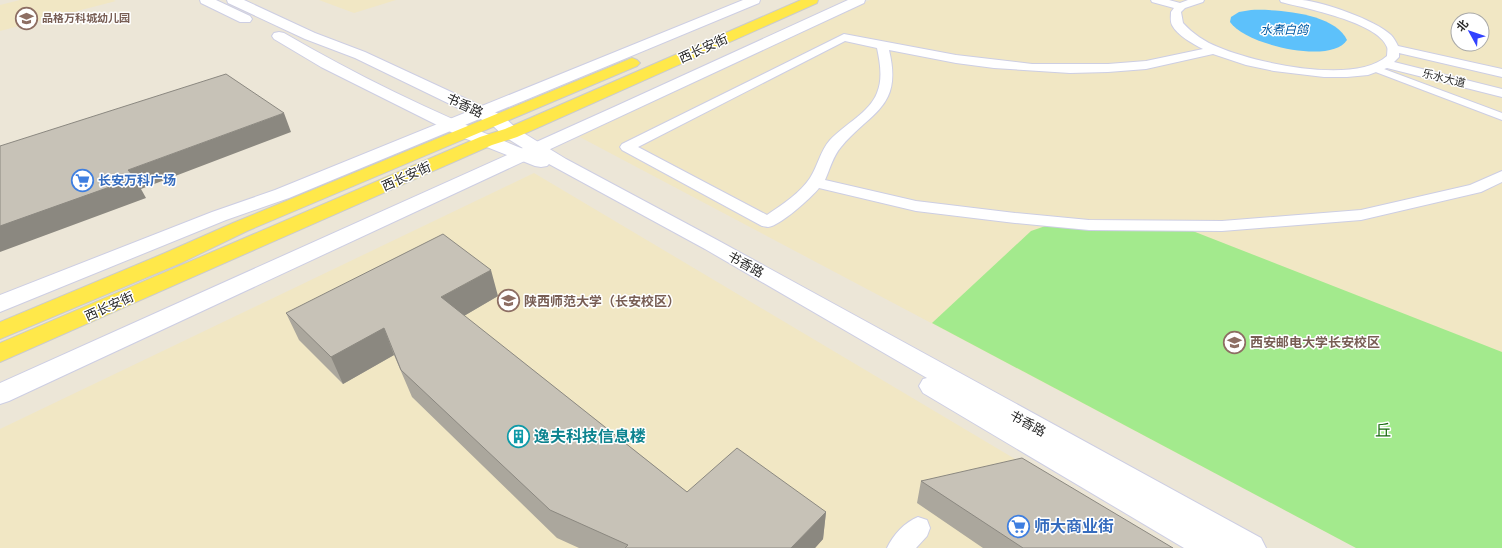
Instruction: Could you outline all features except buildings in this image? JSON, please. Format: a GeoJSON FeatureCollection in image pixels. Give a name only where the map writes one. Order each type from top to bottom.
{"type":"FeatureCollection","features":[{"type":"Feature","properties":{"kind":"main road","name":"西长安街"},"geometry":{"type":"LineString","coordinates":[[497,122],[782,0]]}},
{"type":"Feature","properties":{"kind":"main road","name":"西长安街"},"geometry":{"type":"LineString","coordinates":[[0,331],[467,133],[812,0]]}},
{"type":"Feature","properties":{"kind":"main road","name":"西长安街"},"geometry":{"type":"LineString","coordinates":[[0,353],[467,133]]}},
{"type":"Feature","properties":{"kind":"street","name":"书香路"},"geometry":{"type":"LineString","coordinates":[[206,0],[286,39],[326,64],[467,133],[530,152],[712,245],[1250,548]]}},
{"type":"Feature","properties":{"kind":"street","name":"书香路"},"geometry":{"type":"LineString","coordinates":[[233,0],[310,36],[360,55],[497,122],[530,152],[562,172],[1211,548]]}},
{"type":"Feature","properties":{"kind":"street"},"geometry":{"type":"LineString","coordinates":[[0,304],[219,216],[497,122],[754,0]]}},
{"type":"Feature","properties":{"kind":"street"},"geometry":{"type":"LineString","coordinates":[[0,394],[859,0]]}},
{"type":"Feature","properties":{"kind":"street"},"geometry":{"type":"LineString","coordinates":[[1156,0],[1181,6]]}},
{"type":"Feature","properties":{"kind":"street"},"geometry":{"type":"LineString","coordinates":[[1199,0],[1181,6],[1176,12],[1177,24],[1190,37],[1214,50],[1245,61],[1281,69],[1318,74],[1350,73],[1380,67],[1392,57],[1393,48],[1385,37],[1369,26],[1348,16],[1285,0]]}},
{"type":"Feature","properties":{"kind":"street"},"geometry":{"type":"LineString","coordinates":[[1325,9],[1337,3]]}},
{"type":"Feature","properties":{"kind":"street"},"geometry":{"type":"LineString","coordinates":[[882,46],[886,76],[883,93],[875,107],[835,144],[825,158],[815,182],[798,200],[768,222],[628,147],[844,37],[882,46],[975,62],[1072,70],[1147,65],[1214,50]]}},
{"type":"Feature","properties":{"kind":"street","name":"乐水大道"},"geometry":{"type":"LineString","coordinates":[[1393,48],[1502,73]]}},
{"type":"Feature","properties":{"kind":"street"},"geometry":{"type":"LineString","coordinates":[[1380,67],[1502,117]]}},
{"type":"Feature","properties":{"kind":"street","name":"乐水大道"},"geometry":{"type":"LineString","coordinates":[[1380,67],[1502,93]]}},
{"type":"Feature","properties":{"kind":"street"},"geometry":{"type":"LineString","coordinates":[[815,182],[916,206],[1015,218],[1089,225],[1222,226],[1361,215],[1475,189],[1502,176]]}},
{"type":"Feature","properties":{"kind":"street"},"geometry":{"type":"LineString","coordinates":[[900,548],[918,528]]}},
{"type":"Feature","properties":{"kind":"shaded area","name":"品格万科城幼儿园"},"geometry":{"type":"Polygon","coordinates":[[[20,0],[116,1],[0,31],[0,5],[20,0]]]}},
{"type":"Feature","properties":{"kind":"shaded area"},"geometry":{"type":"Polygon","coordinates":[[[319,0],[396,0],[354,13],[319,0]]]}},
{"type":"Feature","properties":{"kind":"shaded area","name":"西安邮电大学长安校区"},"geometry":{"type":"Polygon","coordinates":[[[870,0],[1502,0],[1502,548],[1356,548],[576,135],[870,0]]]}},
{"type":"Feature","properties":{"kind":"shaded area","name":"陕西师范大学（长安校区）"},"geometry":{"type":"Polygon","coordinates":[[[534,173],[1165,548],[0,548],[0,429],[534,173]]]}},
{"type":"Feature","properties":{"kind":"green space","name":"丘"},"geometry":{"type":"Polygon","coordinates":[[[1054,223],[1185,228],[1502,352],[1502,548],[1356,548],[932,323],[1031,231],[1054,223]]]}},
{"type":"Feature","properties":{"kind":"water","name":"水煮白鸽"},"geometry":{"type":"Polygon","coordinates":[[[1251,10],[1275,10],[1304,14],[1318,18],[1331,24],[1340,31],[1347,40],[1338,47],[1324,51],[1288,49],[1270,44],[1252,38],[1230,22],[1231,17],[1239,12],[1251,10]]]}},
{"type":"Feature","properties":{"kind":"place","name":"品格万科城幼儿园"},"geometry":{"type":"Point","coordinates":[26,18]}},
{"type":"Feature","properties":{"kind":"place","name":"长安万科广场"},"geometry":{"type":"Point","coordinates":[83,180]}},
{"type":"Feature","properties":{"kind":"place","name":"陕西师范大学（长安校区）"},"geometry":{"type":"Point","coordinates":[508,301]}},
{"type":"Feature","properties":{"kind":"place","name":"西安邮电大学长安校区"},"geometry":{"type":"Point","coordinates":[1234,342]}},
{"type":"Feature","properties":{"kind":"place","name":"逸夫科技信息楼"},"geometry":{"type":"Point","coordinates":[519,436]}},
{"type":"Feature","properties":{"kind":"place","name":"师大商业街"},"geometry":{"type":"Point","coordinates":[1019,526]}}]}
